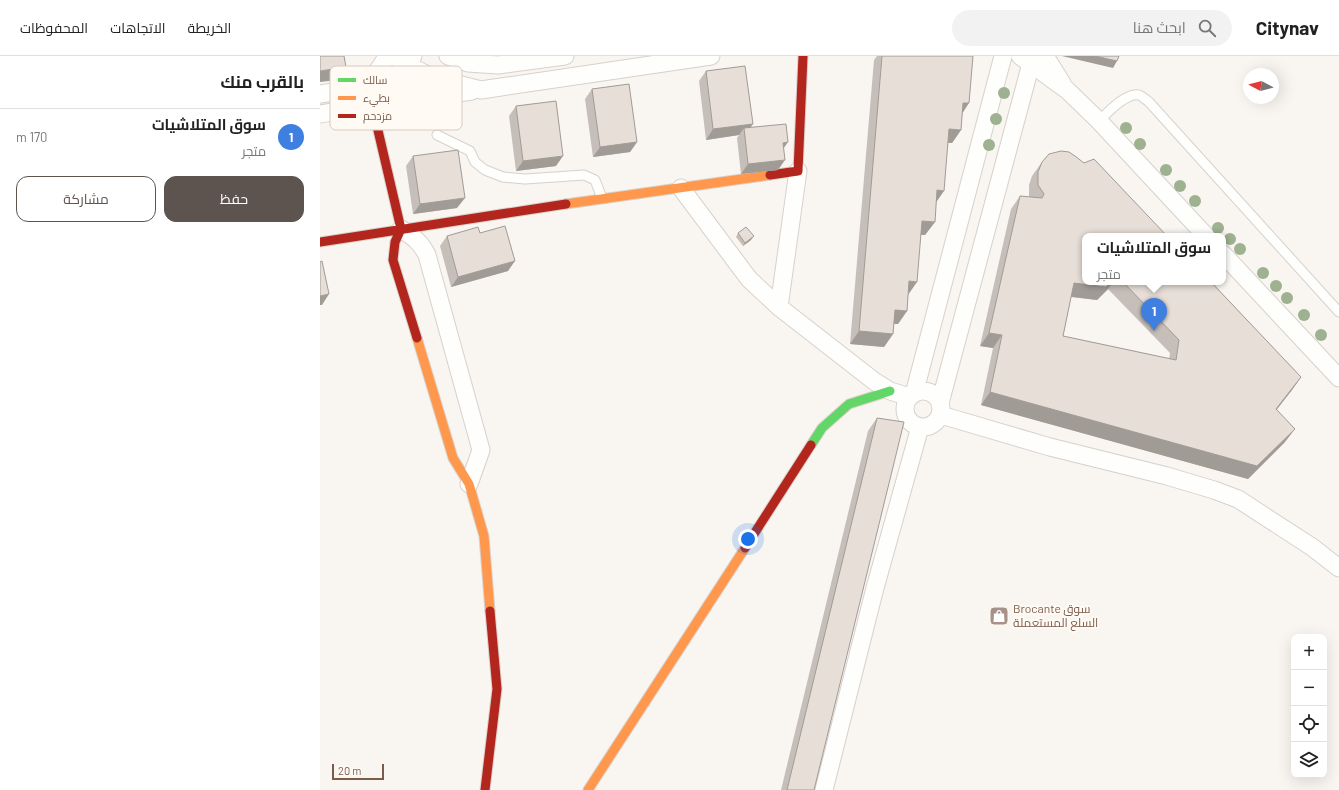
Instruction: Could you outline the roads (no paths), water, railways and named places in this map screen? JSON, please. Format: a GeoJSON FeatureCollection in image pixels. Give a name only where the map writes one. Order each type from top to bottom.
{"type":"FeatureCollection","features":[{"type":"Feature","properties":{"kind":"street"},"geometry":{"type":"LineString","coordinates":[[381,66],[387,56]]}},
{"type":"Feature","properties":{"kind":"street"},"geometry":{"type":"LineString","coordinates":[[448,56],[468,63],[498,66],[565,56]]}},
{"type":"Feature","properties":{"kind":"street"},"geometry":{"type":"LineString","coordinates":[[462,93],[711,56]]}},
{"type":"Feature","properties":{"kind":"street"},"geometry":{"type":"LineString","coordinates":[[779,307],[798,170],[804,56]]}},
{"type":"Feature","properties":{"kind":"street"},"geometry":{"type":"LineString","coordinates":[[912,395],[1003,56]]}},
{"type":"Feature","properties":{"kind":"street"},"geometry":{"type":"LineString","coordinates":[[1045,56],[1067,90]]}},
{"type":"Feature","properties":{"kind":"street"},"geometry":{"type":"LineString","coordinates":[[405,59],[416,66]]}},
{"type":"Feature","properties":{"kind":"street"},"geometry":{"type":"LineString","coordinates":[[1203,233],[1099,121],[1067,90],[1028,59],[941,409],[938,421],[933,425],[920,427],[909,421],[906,415],[906,402],[912,395],[921,391],[929,392],[936,396],[941,409],[1050,447],[1187,482],[1238,499],[1312,547],[1339,568]]}},
{"type":"Feature","properties":{"kind":"street"},"geometry":{"type":"LineString","coordinates":[[462,85],[481,90]]}},
{"type":"Feature","properties":{"kind":"street"},"geometry":{"type":"LineString","coordinates":[[320,94],[330,93]]}},
{"type":"Feature","properties":{"kind":"street"},"geometry":{"type":"LineString","coordinates":[[320,114],[330,112]]}},
{"type":"Feature","properties":{"kind":"street"},"geometry":{"type":"LineString","coordinates":[[378,130],[400,228],[395,242],[393,260],[453,458],[469,484],[484,536],[497,689],[484,790]]}},
{"type":"Feature","properties":{"kind":"street"},"geometry":{"type":"LineString","coordinates":[[320,242],[400,228],[798,170]]}},
{"type":"Feature","properties":{"kind":"street"},"geometry":{"type":"LineString","coordinates":[[681,188],[749,279],[779,307],[874,381],[890,391],[912,395]]}},
{"type":"Feature","properties":{"kind":"street"},"geometry":{"type":"LineString","coordinates":[[400,228],[422,245],[426,255],[481,450],[469,484]]}},
{"type":"Feature","properties":{"kind":"street"},"geometry":{"type":"LineString","coordinates":[[1226,257],[1337,371]]}},
{"type":"Feature","properties":{"kind":"street"},"geometry":{"type":"LineString","coordinates":[[588,790],[822,428],[849,404],[890,391]]}},
{"type":"Feature","properties":{"kind":"street"},"geometry":{"type":"LineString","coordinates":[[824,790],[875,588],[920,427]]}},
{"type":"Feature","properties":{"kind":"lane"},"geometry":{"type":"LineString","coordinates":[[1099,121],[1113,107],[1125,98],[1133,95],[1139,95],[1149,102],[1339,312]]}},
{"type":"Feature","properties":{"kind":"lane"},"geometry":{"type":"LineString","coordinates":[[437,135],[470,151],[475,162],[485,170],[503,177],[525,179],[584,175],[595,180],[602,198]]}},
{"type":"Feature","properties":{"kind":"place","name":"سوق المتلاشيات"},"geometry":{"type":"Point","coordinates":[1154,331]}},
{"type":"Feature","properties":{"kind":"place","name":"Brocante سوق السلع المستعملة"},"geometry":{"type":"Point","coordinates":[999,616]}}]}
